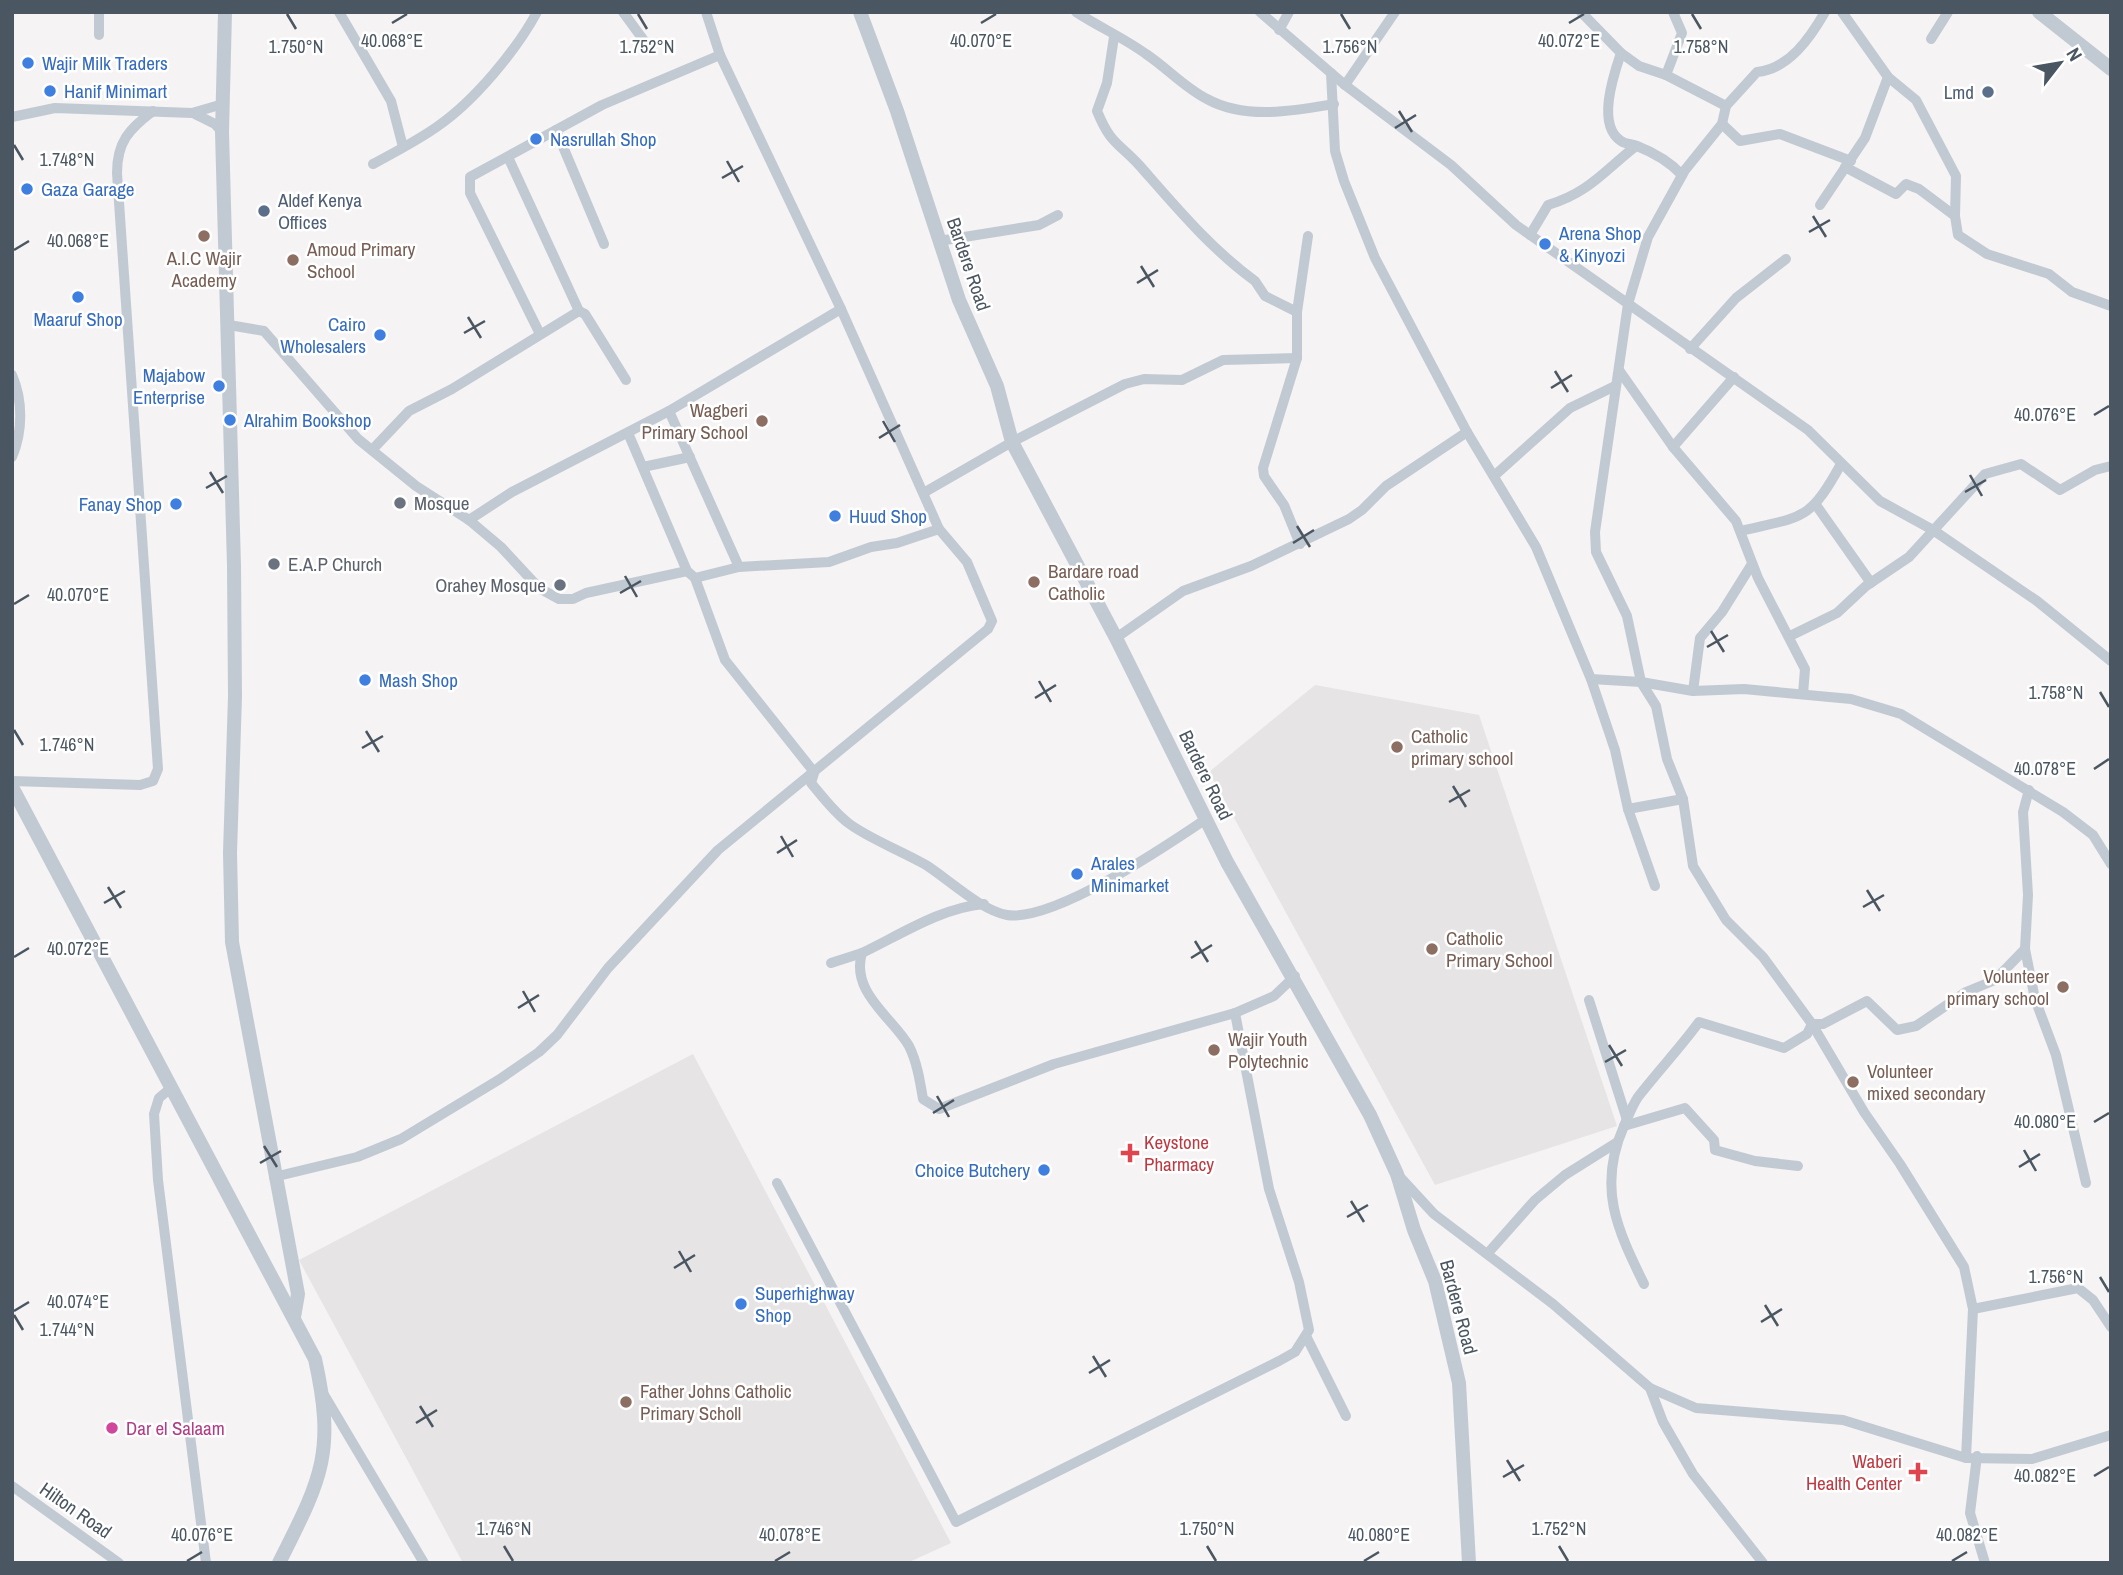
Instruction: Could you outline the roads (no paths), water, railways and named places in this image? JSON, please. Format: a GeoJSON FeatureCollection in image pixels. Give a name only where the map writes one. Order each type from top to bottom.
{"type":"FeatureCollection","features":[{"type":"Feature","properties":{"kind":"street"},"geometry":{"type":"LineString","coordinates":[[99,12],[99,35]]}},
{"type":"Feature","properties":{"kind":"street"},"geometry":{"type":"LineString","coordinates":[[225,12],[222,132],[229,325],[234,605],[230,853],[232,942],[298,1294],[294,1317]]}},
{"type":"Feature","properties":{"kind":"street"},"geometry":{"type":"LineString","coordinates":[[339,12],[391,101],[403,147]]}},
{"type":"Feature","properties":{"kind":"street"},"geometry":{"type":"LineString","coordinates":[[373,164],[454,114],[514,49],[537,12]]}},
{"type":"Feature","properties":{"kind":"street"},"geometry":{"type":"LineString","coordinates":[[623,12],[645,42]]}},
{"type":"Feature","properties":{"kind":"street"},"geometry":{"type":"LineString","coordinates":[[274,1177],[348,1160],[401,1139],[539,1052],[557,1035],[608,968],[718,850],[988,629],[992,621],[967,562],[939,529],[925,492],[841,309],[720,55],[706,12]]}},
{"type":"Feature","properties":{"kind":"street","name":"Bardere Road"},"geometry":{"type":"LineString","coordinates":[[860,12],[897,111],[960,300],[997,386],[1012,442],[1116,638],[1206,819],[1370,1115],[1397,1174],[1435,1281],[1459,1383],[1470,1562]]}},
{"type":"Feature","properties":{"kind":"street"},"geometry":{"type":"LineString","coordinates":[[1076,12],[1114,37],[1144,52],[1204,98],[1223,106],[1252,112],[1297,110],[1334,104]]}},
{"type":"Feature","properties":{"kind":"street"},"geometry":{"type":"LineString","coordinates":[[1260,12],[1345,85],[1451,165],[1530,235],[1808,430],[1880,501],[1933,530],[2037,601],[2111,662]]}},
{"type":"Feature","properties":{"kind":"street"},"geometry":{"type":"LineString","coordinates":[[1279,30],[1289,12]]}},
{"type":"Feature","properties":{"kind":"street"},"geometry":{"type":"LineString","coordinates":[[1345,85],[1395,12]]}},
{"type":"Feature","properties":{"kind":"street"},"geometry":{"type":"LineString","coordinates":[[1581,12],[1621,53],[1639,66],[1666,75],[1726,106]]}},
{"type":"Feature","properties":{"kind":"street"},"geometry":{"type":"LineString","coordinates":[[1666,75],[1682,33],[1673,12]]}},
{"type":"Feature","properties":{"kind":"street"},"geometry":{"type":"LineString","coordinates":[[1825,12],[1805,46],[1770,71],[1757,72],[1726,106],[1722,124],[1682,175],[1647,237],[1642,264],[1628,304],[1595,532],[1603,570],[1627,616],[1634,636],[1641,682],[1656,706],[1667,759],[1683,799],[1693,866],[1726,920],[1763,957],[1812,1024],[1864,1112],[1964,1267],[1973,1309],[1970,1513],[1985,1563]]}},
{"type":"Feature","properties":{"kind":"street"},"geometry":{"type":"LineString","coordinates":[[1842,12],[1888,77],[1916,100],[1956,176],[1955,216],[1958,235],[1987,254],[2049,274],[2072,292],[2111,306]]}},
{"type":"Feature","properties":{"kind":"street"},"geometry":{"type":"LineString","coordinates":[[1931,39],[1948,12]]}},
{"type":"Feature","properties":{"kind":"street"},"geometry":{"type":"LineString","coordinates":[[2039,12],[2111,68]]}},
{"type":"Feature","properties":{"kind":"street"},"geometry":{"type":"LineString","coordinates":[[1114,37],[1107,83],[1097,111],[1107,136],[1137,163],[1175,209],[1255,281],[1265,296],[1297,312]]}},
{"type":"Feature","properties":{"kind":"street"},"geometry":{"type":"LineString","coordinates":[[1621,53],[1614,80],[1609,120],[1621,141],[1668,160],[1682,175]]}},
{"type":"Feature","properties":{"kind":"street"},"geometry":{"type":"LineString","coordinates":[[540,334],[470,194],[470,177],[602,105],[720,55]]}},
{"type":"Feature","properties":{"kind":"street"},"geometry":{"type":"LineString","coordinates":[[1331,73],[1338,161],[1376,258],[1467,432],[1536,547],[1591,679],[1615,750],[1628,809],[1655,886]]}},
{"type":"Feature","properties":{"kind":"street"},"geometry":{"type":"LineString","coordinates":[[1820,205],[1865,138],[1888,77]]}},
{"type":"Feature","properties":{"kind":"street"},"geometry":{"type":"LineString","coordinates":[[12,117],[55,108],[192,113],[223,104]]}},
{"type":"Feature","properties":{"kind":"street"},"geometry":{"type":"LineString","coordinates":[[12,781],[140,785],[153,781],[158,769],[117,173],[121,142],[129,130],[153,111]]}},
{"type":"Feature","properties":{"kind":"street"},"geometry":{"type":"LineString","coordinates":[[192,113],[215,124],[222,132]]}},
{"type":"Feature","properties":{"kind":"street"},"geometry":{"type":"LineString","coordinates":[[1722,124],[1740,141],[1780,134],[1848,164],[1896,194],[1906,184],[1919,189],[1955,216]]}},
{"type":"Feature","properties":{"kind":"street"},"geometry":{"type":"LineString","coordinates":[[556,130],[604,244]]}},
{"type":"Feature","properties":{"kind":"street"},"geometry":{"type":"LineString","coordinates":[[1530,235],[1548,205],[1572,197],[1598,181],[1612,165],[1636,146]]}},
{"type":"Feature","properties":{"kind":"street"},"geometry":{"type":"LineString","coordinates":[[508,157],[579,311],[586,314],[626,380]]}},
{"type":"Feature","properties":{"kind":"street"},"geometry":{"type":"LineString","coordinates":[[939,241],[1039,225],[1058,215]]}},
{"type":"Feature","properties":{"kind":"street"},"geometry":{"type":"LineString","coordinates":[[1300,544],[1284,505],[1264,476],[1263,468],[1297,358],[1297,312],[1308,236]]}},
{"type":"Feature","properties":{"kind":"street"},"geometry":{"type":"LineString","coordinates":[[1690,349],[1736,298],[1786,260]]}},
{"type":"Feature","properties":{"kind":"street"},"geometry":{"type":"LineString","coordinates":[[470,520],[513,492],[669,411],[841,309]]}},
{"type":"Feature","properties":{"kind":"street"},"geometry":{"type":"LineString","coordinates":[[372,450],[409,411],[452,389],[579,311]]}},
{"type":"Feature","properties":{"kind":"street"},"geometry":{"type":"LineString","coordinates":[[229,325],[264,331],[341,420],[372,450],[416,486],[470,520],[539,588],[559,599],[573,599],[691,574],[739,567],[830,562],[871,547],[897,543],[939,529]]}},
{"type":"Feature","properties":{"kind":"street"},"geometry":{"type":"LineString","coordinates":[[925,492],[1012,442],[1136,380],[1182,380],[1223,360],[1237,358],[1297,358]]}},
{"type":"Feature","properties":{"kind":"street"},"geometry":{"type":"LineString","coordinates":[[1619,370],[1673,447],[1727,507],[1741,531],[1770,605],[1790,636],[1805,668],[1803,694]]}},
{"type":"Feature","properties":{"kind":"street"},"geometry":{"type":"LineString","coordinates":[[12,375],[20,405],[19,432],[12,457]]}},
{"type":"Feature","properties":{"kind":"street"},"geometry":{"type":"LineString","coordinates":[[1673,447],[1734,377]]}},
{"type":"Feature","properties":{"kind":"street"},"geometry":{"type":"LineString","coordinates":[[1494,476],[1570,408],[1615,386]]}},
{"type":"Feature","properties":{"kind":"street"},"geometry":{"type":"LineString","coordinates":[[669,411],[739,567]]}},
{"type":"Feature","properties":{"kind":"street"},"geometry":{"type":"LineString","coordinates":[[1116,638],[1183,591],[1300,544],[1362,510],[1386,486],[1467,432]]}},
{"type":"Feature","properties":{"kind":"street"},"geometry":{"type":"LineString","coordinates":[[628,433],[691,574],[725,660],[814,772]]}},
{"type":"Feature","properties":{"kind":"street"},"geometry":{"type":"LineString","coordinates":[[643,467],[690,457]]}},
{"type":"Feature","properties":{"kind":"street"},"geometry":{"type":"LineString","coordinates":[[1741,531],[1797,518],[1816,505],[1841,464]]}},
{"type":"Feature","properties":{"kind":"street"},"geometry":{"type":"LineString","coordinates":[[1790,636],[1837,613],[1871,583],[1909,558],[1985,474],[2021,464],[2060,490],[2095,470],[2111,466]]}},
{"type":"Feature","properties":{"kind":"street"},"geometry":{"type":"LineString","coordinates":[[1816,505],[1871,583]]}},
{"type":"Feature","properties":{"kind":"street"},"geometry":{"type":"LineString","coordinates":[[1693,691],[1700,638],[1722,612],[1752,564]]}},
{"type":"Feature","properties":{"kind":"street"},"geometry":{"type":"LineString","coordinates":[[1591,679],[1641,682],[1693,691],[1744,689],[1803,694],[1862,701],[1901,714],[2029,790],[2093,835],[2111,864]]}},
{"type":"Feature","properties":{"kind":"street"},"geometry":{"type":"LineString","coordinates":[[814,772],[811,783],[848,823],[906,853],[984,904],[1009,915],[1042,909],[1073,897],[1155,853],[1206,819]]}},
{"type":"Feature","properties":{"kind":"street"},"geometry":{"type":"LineString","coordinates":[[12,787],[315,1359],[326,1420],[323,1464],[300,1524],[279,1563]]}},
{"type":"Feature","properties":{"kind":"street"},"geometry":{"type":"LineString","coordinates":[[2029,790],[2023,812],[2028,895],[2025,949],[2035,999],[2056,1055],[2086,1183]]}},
{"type":"Feature","properties":{"kind":"street"},"geometry":{"type":"LineString","coordinates":[[1628,809],[1683,799]]}},
{"type":"Feature","properties":{"kind":"street"},"geometry":{"type":"LineString","coordinates":[[831,963],[862,953],[928,920],[967,906],[984,904]]}},
{"type":"Feature","properties":{"kind":"street"},"geometry":{"type":"LineString","coordinates":[[1812,1024],[1823,1024],[1867,1001],[1898,1030],[1916,1026],[1966,992],[1994,980],[2025,949]]}},
{"type":"Feature","properties":{"kind":"street"},"geometry":{"type":"LineString","coordinates":[[862,953],[859,962],[874,1005],[908,1044],[923,1099],[939,1109],[1054,1064],[1235,1013],[1274,996],[1295,976]]}},
{"type":"Feature","properties":{"kind":"street"},"geometry":{"type":"LineString","coordinates":[[1589,1000],[1625,1123]]}},
{"type":"Feature","properties":{"kind":"street"},"geometry":{"type":"LineString","coordinates":[[1235,1013],[1269,1189],[1308,1320],[1307,1338],[1346,1416]]}},
{"type":"Feature","properties":{"kind":"street"},"geometry":{"type":"LineString","coordinates":[[1644,1284],[1623,1241],[1609,1180],[1616,1143],[1636,1099],[1699,1022],[1784,1048],[1807,1034],[1812,1024]]}},
{"type":"Feature","properties":{"kind":"street"},"geometry":{"type":"LineString","coordinates":[[172,1087],[159,1098],[154,1114],[158,1180],[206,1563]]}},
{"type":"Feature","properties":{"kind":"street"},"geometry":{"type":"LineString","coordinates":[[1625,1123],[1685,1108],[1714,1140],[1715,1150],[1755,1161],[1798,1166]]}},
{"type":"Feature","properties":{"kind":"street"},"geometry":{"type":"LineString","coordinates":[[1488,1254],[1535,1200],[1565,1175],[1616,1143]]}},
{"type":"Feature","properties":{"kind":"street"},"geometry":{"type":"LineString","coordinates":[[1397,1174],[1434,1214],[1623,1362],[1650,1388],[1696,1408],[1843,1420],[1971,1457],[2032,1459],[2111,1435]]}},
{"type":"Feature","properties":{"kind":"street"},"geometry":{"type":"LineString","coordinates":[[777,1183],[956,1522],[1279,1361],[1295,1352],[1307,1338]]}},
{"type":"Feature","properties":{"kind":"street"},"geometry":{"type":"LineString","coordinates":[[1973,1309],[2018,1303],[2078,1288],[2093,1300],[2111,1327]]}},
{"type":"Feature","properties":{"kind":"street"},"geometry":{"type":"LineString","coordinates":[[1650,1388],[1663,1422],[1693,1474],[1763,1563]]}},
{"type":"Feature","properties":{"kind":"street"},"geometry":{"type":"LineString","coordinates":[[322,1391],[424,1563]]}},
{"type":"Feature","properties":{"kind":"street","name":"Hilton Road"},"geometry":{"type":"LineString","coordinates":[[12,1486],[119,1563]]}},
{"type":"Feature","properties":{"kind":"place","name":"Wajir Milk Traders"},"geometry":{"type":"Point","coordinates":[28,63]}},
{"type":"Feature","properties":{"kind":"place","name":"Hanif Minimart"},"geometry":{"type":"Point","coordinates":[50,91]}},
{"type":"Feature","properties":{"kind":"place","name":"Lmd"},"geometry":{"type":"Point","coordinates":[1988,92]}},
{"type":"Feature","properties":{"kind":"place","name":"Nasrullah Shop"},"geometry":{"type":"Point","coordinates":[536,139]}},
{"type":"Feature","properties":{"kind":"place","name":"Gaza Garage"},"geometry":{"type":"Point","coordinates":[27,189]}},
{"type":"Feature","properties":{"kind":"place","name":"Aldef Kenya Offices"},"geometry":{"type":"Point","coordinates":[264,211]}},
{"type":"Feature","properties":{"kind":"place","name":"A.I.C Wajir Academy"},"geometry":{"type":"Point","coordinates":[204,236]}},
{"type":"Feature","properties":{"kind":"place","name":"Arena Shop & Kinyozi"},"geometry":{"type":"Point","coordinates":[1545,244]}},
{"type":"Feature","properties":{"kind":"place","name":"Amoud Primary School"},"geometry":{"type":"Point","coordinates":[293,260]}},
{"type":"Feature","properties":{"kind":"place","name":"Maaruf Shop"},"geometry":{"type":"Point","coordinates":[78,297]}},
{"type":"Feature","properties":{"kind":"place","name":"Cairo Wholesalers"},"geometry":{"type":"Point","coordinates":[380,335]}},
{"type":"Feature","properties":{"kind":"place","name":"Majabow Enterprise"},"geometry":{"type":"Point","coordinates":[219,386]}},
{"type":"Feature","properties":{"kind":"place","name":"Alrahim Bookshop"},"geometry":{"type":"Point","coordinates":[230,420]}},
{"type":"Feature","properties":{"kind":"place","name":"Wagberi Primary School"},"geometry":{"type":"Point","coordinates":[762,421]}},
{"type":"Feature","properties":{"kind":"place","name":"Mosque"},"geometry":{"type":"Point","coordinates":[400,503]}},
{"type":"Feature","properties":{"kind":"place","name":"Fanay Shop"},"geometry":{"type":"Point","coordinates":[176,504]}},
{"type":"Feature","properties":{"kind":"place","name":"Huud Shop"},"geometry":{"type":"Point","coordinates":[835,516]}},
{"type":"Feature","properties":{"kind":"place","name":"E.A.P Church"},"geometry":{"type":"Point","coordinates":[274,564]}},
{"type":"Feature","properties":{"kind":"place","name":"Bardare road Catholic"},"geometry":{"type":"Point","coordinates":[1034,582]}},
{"type":"Feature","properties":{"kind":"place","name":"Orahey Mosque"},"geometry":{"type":"Point","coordinates":[560,585]}},
{"type":"Feature","properties":{"kind":"place","name":"Mash Shop"},"geometry":{"type":"Point","coordinates":[365,680]}},
{"type":"Feature","properties":{"kind":"place","name":"Catholic primary school"},"geometry":{"type":"Point","coordinates":[1397,747]}},
{"type":"Feature","properties":{"kind":"place","name":"Arales Minimarket"},"geometry":{"type":"Point","coordinates":[1077,874]}},
{"type":"Feature","properties":{"kind":"place","name":"Catholic Primary School"},"geometry":{"type":"Point","coordinates":[1432,949]}},
{"type":"Feature","properties":{"kind":"place","name":"Volunteer primary school"},"geometry":{"type":"Point","coordinates":[2063,987]}},
{"type":"Feature","properties":{"kind":"place","name":"Wajir Youth Polytechnic"},"geometry":{"type":"Point","coordinates":[1214,1050]}},
{"type":"Feature","properties":{"kind":"place","name":"Volunteer mixed secondary"},"geometry":{"type":"Point","coordinates":[1853,1082]}},
{"type":"Feature","properties":{"kind":"place","name":"Keystone Pharmacy"},"geometry":{"type":"Point","coordinates":[1130,1153]}},
{"type":"Feature","properties":{"kind":"place","name":"Choice Butchery"},"geometry":{"type":"Point","coordinates":[1044,1170]}},
{"type":"Feature","properties":{"kind":"place","name":"Superhighway Shop"},"geometry":{"type":"Point","coordinates":[741,1304]}},
{"type":"Feature","properties":{"kind":"place","name":"Father Johns Catholic Primary Scholl"},"geometry":{"type":"Point","coordinates":[626,1402]}},
{"type":"Feature","properties":{"kind":"place","name":"Dar el Salaam"},"geometry":{"type":"Point","coordinates":[112,1428]}},
{"type":"Feature","properties":{"kind":"place","name":"Waberi Health Center"},"geometry":{"type":"Point","coordinates":[1918,1472]}}]}
